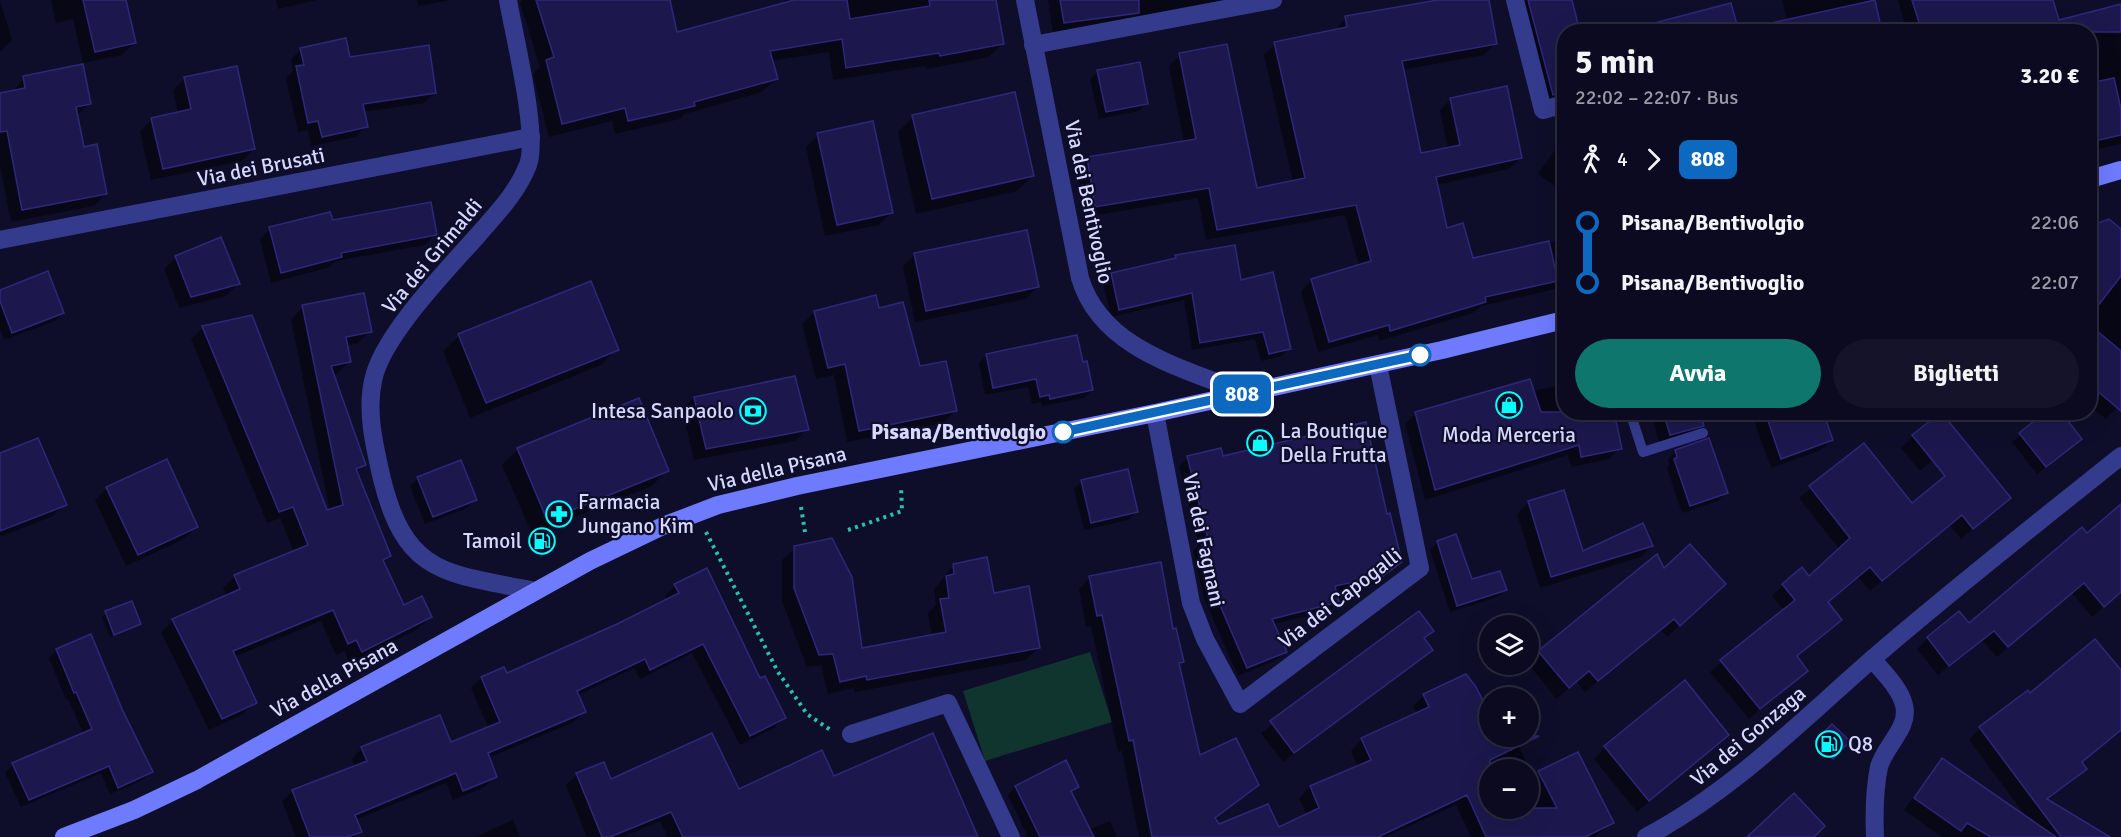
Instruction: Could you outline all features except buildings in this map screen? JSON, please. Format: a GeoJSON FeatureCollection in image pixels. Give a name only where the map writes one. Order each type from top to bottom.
{"type":"FeatureCollection","features":[{"type":"Feature","properties":{"kind":"main road"},"geometry":{"type":"LineString","coordinates":[[2097,177],[2121,170]]}},
{"type":"Feature","properties":{"kind":"main road","name":"Via della Pisana"},"geometry":{"type":"LineString","coordinates":[[64,837],[134,810],[197,780],[534,591],[636,539],[696,513],[757,494],[1378,365],[1557,322]]}},
{"type":"Feature","properties":{"kind":"street","name":"Via dei Grimaldi"},"geometry":{"type":"LineString","coordinates":[[508,0],[531,137],[528,166],[508,201],[420,300],[391,343],[376,370],[371,404],[374,444],[384,485],[397,524],[413,551],[428,563],[444,571],[534,591]]}},
{"type":"Feature","properties":{"kind":"street","name":"Via dei Bentivoglio"},"geometry":{"type":"LineString","coordinates":[[1025,0],[1080,278],[1090,304],[1097,315],[1131,344],[1245,393]]}},
{"type":"Feature","properties":{"kind":"street"},"geometry":{"type":"LineString","coordinates":[[1033,45],[1273,0]]}},
{"type":"Feature","properties":{"kind":"street"},"geometry":{"type":"LineString","coordinates":[[1515,0],[1543,110],[1557,106]]}},
{"type":"Feature","properties":{"kind":"street","name":"Via dei Brusati"},"geometry":{"type":"LineString","coordinates":[[0,240],[531,137]]}},
{"type":"Feature","properties":{"kind":"street","name":"Via dei Capogalli"},"geometry":{"type":"LineString","coordinates":[[1240,704],[1420,568],[1378,365]]}},
{"type":"Feature","properties":{"kind":"street","name":"Via dei Fagnani"},"geometry":{"type":"LineString","coordinates":[[1155,413],[1188,590],[1205,639],[1240,704]]}},
{"type":"Feature","properties":{"kind":"street","name":"Via dei Gonzaga"},"geometry":{"type":"LineString","coordinates":[[1646,837],[1693,811],[1724,788],[1946,597],[2121,456]]}},
{"type":"Feature","properties":{"kind":"street"},"geometry":{"type":"LineString","coordinates":[[1872,659],[1900,695],[1905,711],[1904,724],[1889,744],[1879,767],[1875,791],[1875,837]]}},
{"type":"Feature","properties":{"kind":"street"},"geometry":{"type":"LineString","coordinates":[[851,734],[948,703],[1011,837]]}},
{"type":"Feature","properties":{"kind":"lane"},"geometry":{"type":"LineString","coordinates":[[1633,420],[1643,452],[1703,433]]}},
{"type":"Feature","properties":{"kind":"path"},"geometry":{"type":"LineString","coordinates":[[848,530],[902,511],[898,465]]}},
{"type":"Feature","properties":{"kind":"path"},"geometry":{"type":"LineString","coordinates":[[696,513],[778,672],[807,714],[838,734],[851,734]]}},
{"type":"Feature","properties":{"kind":"green space"},"geometry":{"type":"Polygon","coordinates":[[[1090,652],[1112,722],[985,761],[963,691],[1090,652]]]}},
{"type":"Feature","properties":{"kind":"bus line","name":"808"},"geometry":{"type":"LineString","coordinates":[[1063,432],[1420,355]]}},
{"type":"Feature","properties":{"kind":"place","name":"Moda Merceria"},"geometry":{"type":"Point","coordinates":[1509,405]}},
{"type":"Feature","properties":{"kind":"place","name":"Intesa Sanpaolo"},"geometry":{"type":"Point","coordinates":[753,411]}},
{"type":"Feature","properties":{"kind":"place","name":"Pisana/Bentivolgio"},"geometry":{"type":"Point","coordinates":[1063,432]}},
{"type":"Feature","properties":{"kind":"place","name":"La Boutique Della Frutta"},"geometry":{"type":"Point","coordinates":[1260,443]}},
{"type":"Feature","properties":{"kind":"place","name":"Farmacia Jungano Kim"},"geometry":{"type":"Point","coordinates":[559,514]}},
{"type":"Feature","properties":{"kind":"place","name":"Tamoil"},"geometry":{"type":"Point","coordinates":[542,541]}},
{"type":"Feature","properties":{"kind":"place","name":"Q8"},"geometry":{"type":"Point","coordinates":[1829,744]}}]}
